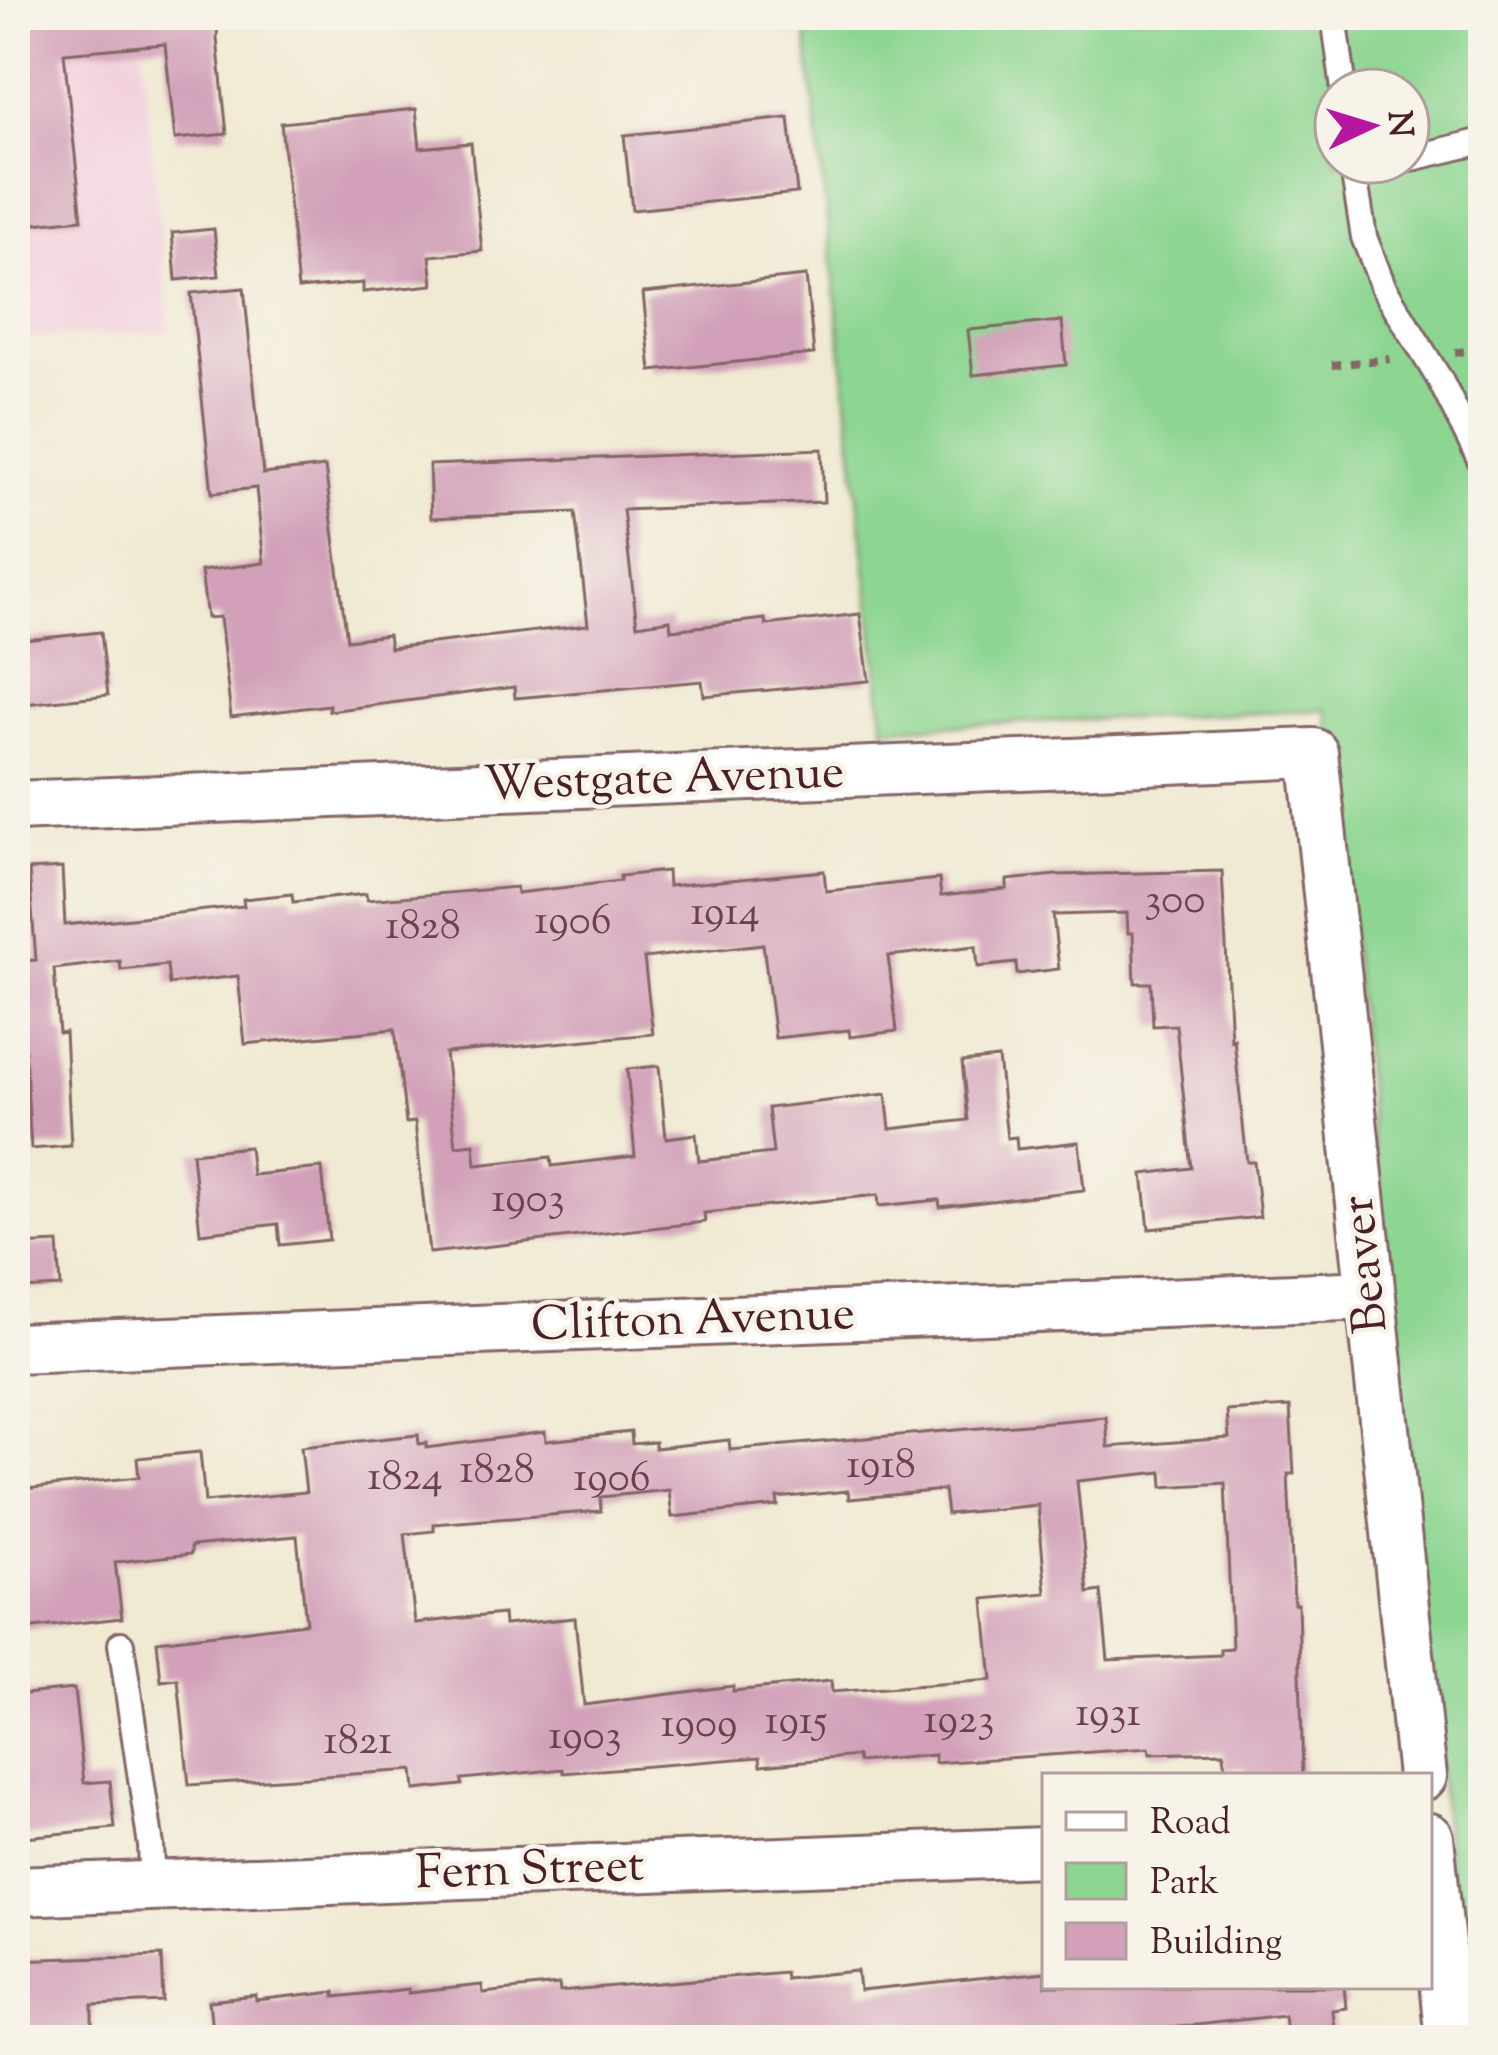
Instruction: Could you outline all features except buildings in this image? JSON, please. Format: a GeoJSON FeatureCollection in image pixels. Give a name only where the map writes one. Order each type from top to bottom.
{"type":"FeatureCollection","features":[{"type":"Feature","properties":{"kind":"street","name":"Westgate Avenue"},"geometry":{"type":"LineString","coordinates":[[15,806],[1312,753]]}},
{"type":"Feature","properties":{"kind":"street","name":"Beaver"},"geometry":{"type":"LineString","coordinates":[[1312,753],[1422,1773]]}},
{"type":"Feature","properties":{"kind":"street","name":"Clifton Avenue"},"geometry":{"type":"LineString","coordinates":[[15,1348],[1370,1295]]}},
{"type":"Feature","properties":{"kind":"street","name":"Fern Street"},"geometry":{"type":"LineString","coordinates":[[15,1891],[1042,1852]]}},
{"type":"Feature","properties":{"kind":"street"},"geometry":{"type":"LineString","coordinates":[[1432,1867],[1450,2040]]}},
{"type":"Feature","properties":{"kind":"lane"},"geometry":{"type":"LineString","coordinates":[[1334,15],[1341,66]]}},
{"type":"Feature","properties":{"kind":"lane"},"geometry":{"type":"LineString","coordinates":[[1432,153],[1483,141]]}},
{"type":"Feature","properties":{"kind":"lane"},"geometry":{"type":"LineString","coordinates":[[1356,186],[1364,237],[1383,286],[1440,380],[1483,466]]}},
{"type":"Feature","properties":{"kind":"lane"},"geometry":{"type":"LineString","coordinates":[[122,1644],[154,1887]]}},
{"type":"Feature","properties":{"kind":"path"},"geometry":{"type":"LineString","coordinates":[[1332,365],[1399,358]]}},
{"type":"Feature","properties":{"kind":"shaded area"},"geometry":{"type":"Polygon","coordinates":[[[15,15],[138,15],[170,333],[15,338],[15,15]]]}},
{"type":"Feature","properties":{"kind":"green space"},"geometry":{"type":"Polygon","coordinates":[[[804,15],[1483,15],[1483,2040],[1467,2040],[1327,710],[884,728],[804,15]]]}}]}
